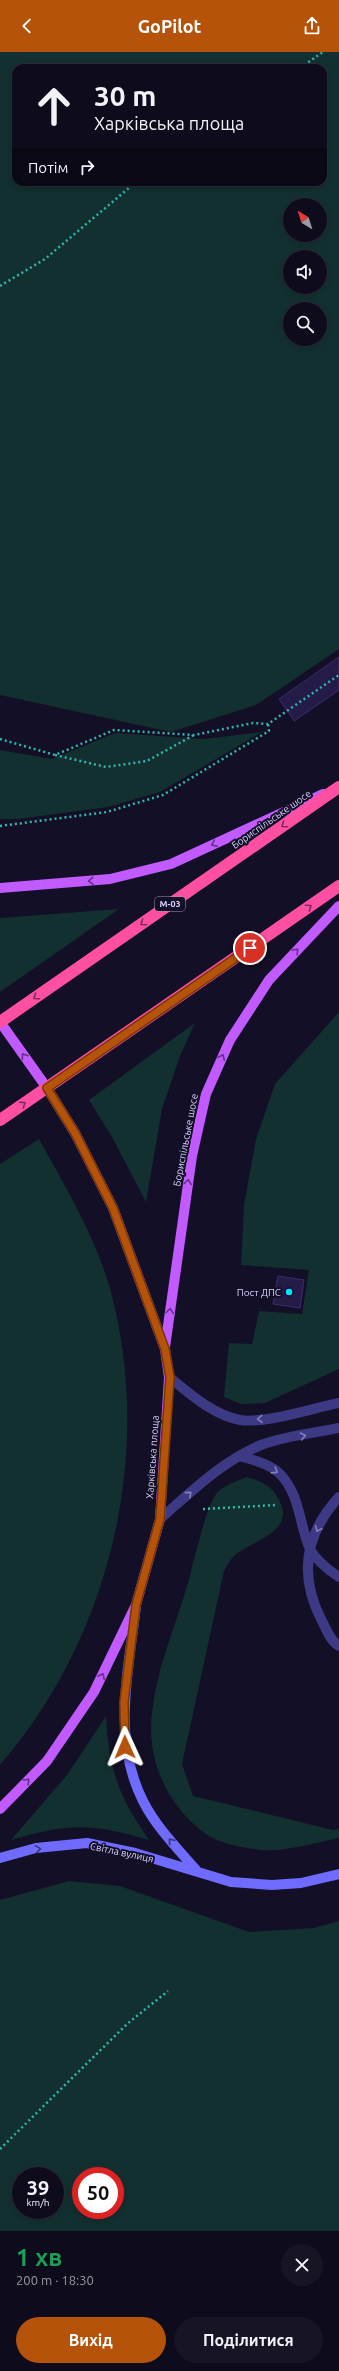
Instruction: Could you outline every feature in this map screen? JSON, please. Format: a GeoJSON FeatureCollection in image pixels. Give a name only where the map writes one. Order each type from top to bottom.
{"type":"FeatureCollection","features":[{"type":"Feature","properties":{"kind":"highway","name":"Бориспільське шосе"},"geometry":{"type":"LineString","coordinates":[[0,1022],[339,787]]}},
{"type":"Feature","properties":{"kind":"highway"},"geometry":{"type":"LineString","coordinates":[[0,1120],[339,886]]}},
{"type":"Feature","properties":{"kind":"main road","name":"Бориспільське шосе"},"geometry":{"type":"LineString","coordinates":[[0,888],[110,879],[171,864],[339,787]]}},
{"type":"Feature","properties":{"kind":"main road","name":"Бориспільське шосе"},"geometry":{"type":"LineString","coordinates":[[165,1349],[192,1156],[206,1094],[230,1040],[269,980],[339,906]]}},
{"type":"Feature","properties":{"kind":"main road","name":"Харківська площа"},"geometry":{"type":"LineString","coordinates":[[0,1022],[47,1088],[75,1133],[113,1208],[165,1349],[170,1377],[160,1519],[136,1605],[94,1692],[47,1761],[0,1809]]}},
{"type":"Feature","properties":{"kind":"main road"},"geometry":{"type":"LineString","coordinates":[[136,1605],[124,1702],[125,1747],[132,1773],[143,1802],[159,1827],[197,1871]]}},
{"type":"Feature","properties":{"kind":"main road","name":"Світла вулиця"},"geometry":{"type":"LineString","coordinates":[[0,1858],[36,1848],[87,1843],[135,1853],[231,1882],[272,1885],[300,1883],[339,1874]]}},
{"type":"Feature","properties":{"kind":"lane"},"geometry":{"type":"LineString","coordinates":[[170,1377],[194,1397],[216,1411],[240,1420],[266,1418],[339,1403]]}},
{"type":"Feature","properties":{"kind":"lane"},"geometry":{"type":"LineString","coordinates":[[160,1519],[210,1475],[239,1456],[262,1445],[339,1428]]}},
{"type":"Feature","properties":{"kind":"lane"},"geometry":{"type":"LineString","coordinates":[[239,1456],[265,1465],[280,1474],[291,1489],[299,1507],[309,1548],[332,1573],[339,1577]]}},
{"type":"Feature","properties":{"kind":"lane"},"geometry":{"type":"LineString","coordinates":[[339,1497],[325,1512],[309,1548],[306,1579],[318,1614],[333,1643],[339,1646]]}},
{"type":"Feature","properties":{"kind":"path"},"geometry":{"type":"LineString","coordinates":[[306,64],[323,52]]}},
{"type":"Feature","properties":{"kind":"path"},"geometry":{"type":"LineString","coordinates":[[0,286],[45,259],[131,186]]}},
{"type":"Feature","properties":{"kind":"path"},"geometry":{"type":"LineString","coordinates":[[55,755],[114,730],[194,735],[253,723],[268,724],[339,675]]}},
{"type":"Feature","properties":{"kind":"path"},"geometry":{"type":"LineString","coordinates":[[0,826],[107,812],[163,795],[269,731],[268,724]]}},
{"type":"Feature","properties":{"kind":"path"},"geometry":{"type":"LineString","coordinates":[[0,739],[55,755],[106,767],[147,762],[194,735]]}},
{"type":"Feature","properties":{"kind":"path"},"geometry":{"type":"LineString","coordinates":[[202,1509],[282,1504]]}},
{"type":"Feature","properties":{"kind":"path"},"geometry":{"type":"LineString","coordinates":[[0,2149],[127,2024],[168,1992]]}},
{"type":"Feature","properties":{"kind":"green space"},"geometry":{"type":"Polygon","coordinates":[[[0,52],[339,52],[339,649],[256,705],[171,732],[0,695],[0,52]]]}},
{"type":"Feature","properties":{"kind":"green space"},"geometry":{"type":"Polygon","coordinates":[[[262,732],[160,792],[108,807],[18,819],[0,819],[0,750],[52,759],[115,733],[204,739],[262,732]]]}},
{"type":"Feature","properties":{"kind":"green space"},"geometry":{"type":"Polygon","coordinates":[[[119,909],[0,992],[0,918],[119,909]]]}},
{"type":"Feature","properties":{"kind":"green space"},"geometry":{"type":"Polygon","coordinates":[[[339,1012],[339,1369],[265,1403],[241,1404],[224,1397],[229,1343],[252,1344],[259,1311],[302,1314],[309,1270],[241,1265],[244,1205],[256,1139],[275,1084],[339,1012]]]}},
{"type":"Feature","properties":{"kind":"green space"},"geometry":{"type":"Polygon","coordinates":[[[195,1023],[180,1056],[162,1109],[146,1202],[112,1137],[89,1100],[195,1023]]]}},
{"type":"Feature","properties":{"kind":"green space"},"geometry":{"type":"Polygon","coordinates":[[[39,1139],[70,1194],[89,1232],[105,1272],[111,1292],[123,1354],[127,1417],[124,1480],[113,1542],[95,1603],[70,1660],[38,1715],[0,1765],[0,1164],[39,1139]]]}},
{"type":"Feature","properties":{"kind":"green space"},"geometry":{"type":"Polygon","coordinates":[[[247,1477],[261,1482],[272,1490],[278,1498],[283,1510],[282,1520],[277,1528],[270,1534],[234,1556],[224,1571],[182,1764],[193,1796],[333,1830],[339,1829],[339,1838],[280,1850],[261,1850],[225,1843],[206,1834],[193,1823],[181,1810],[162,1781],[156,1765],[151,1731],[157,1682],[212,1500],[223,1488],[247,1477]]]}},
{"type":"Feature","properties":{"kind":"green space"},"geometry":{"type":"Polygon","coordinates":[[[106,1716],[107,1735],[117,1781],[138,1824],[149,1840],[111,1830],[80,1827],[49,1830],[11,1840],[67,1775],[106,1716]]]}},
{"type":"Feature","properties":{"kind":"green space"},"geometry":{"type":"Polygon","coordinates":[[[69,1881],[120,1886],[249,1932],[314,1928],[339,1921],[339,2231],[0,2231],[0,1900],[69,1881]]]}},
{"type":"Feature","properties":{"kind":"building"},"geometry":{"type":"Polygon","coordinates":[[[339,657],[339,690],[294,721],[279,699],[339,657]]]}},
{"type":"Feature","properties":{"kind":"building","name":"Пост ДПС"},"geometry":{"type":"Polygon","coordinates":[[[278,1276],[304,1280],[300,1308],[273,1304],[278,1276]]]}},
{"type":"Feature","properties":{"kind":"place","name":"Пост ДПС"},"geometry":{"type":"Point","coordinates":[289,1292]}},
{"type":"Feature","properties":{"kind":"route"},"geometry":{"type":"LineString","coordinates":[[125,1747],[124,1702],[136,1605],[160,1519],[170,1377],[165,1349],[113,1208],[75,1133],[47,1088],[250,948]]}}]}
